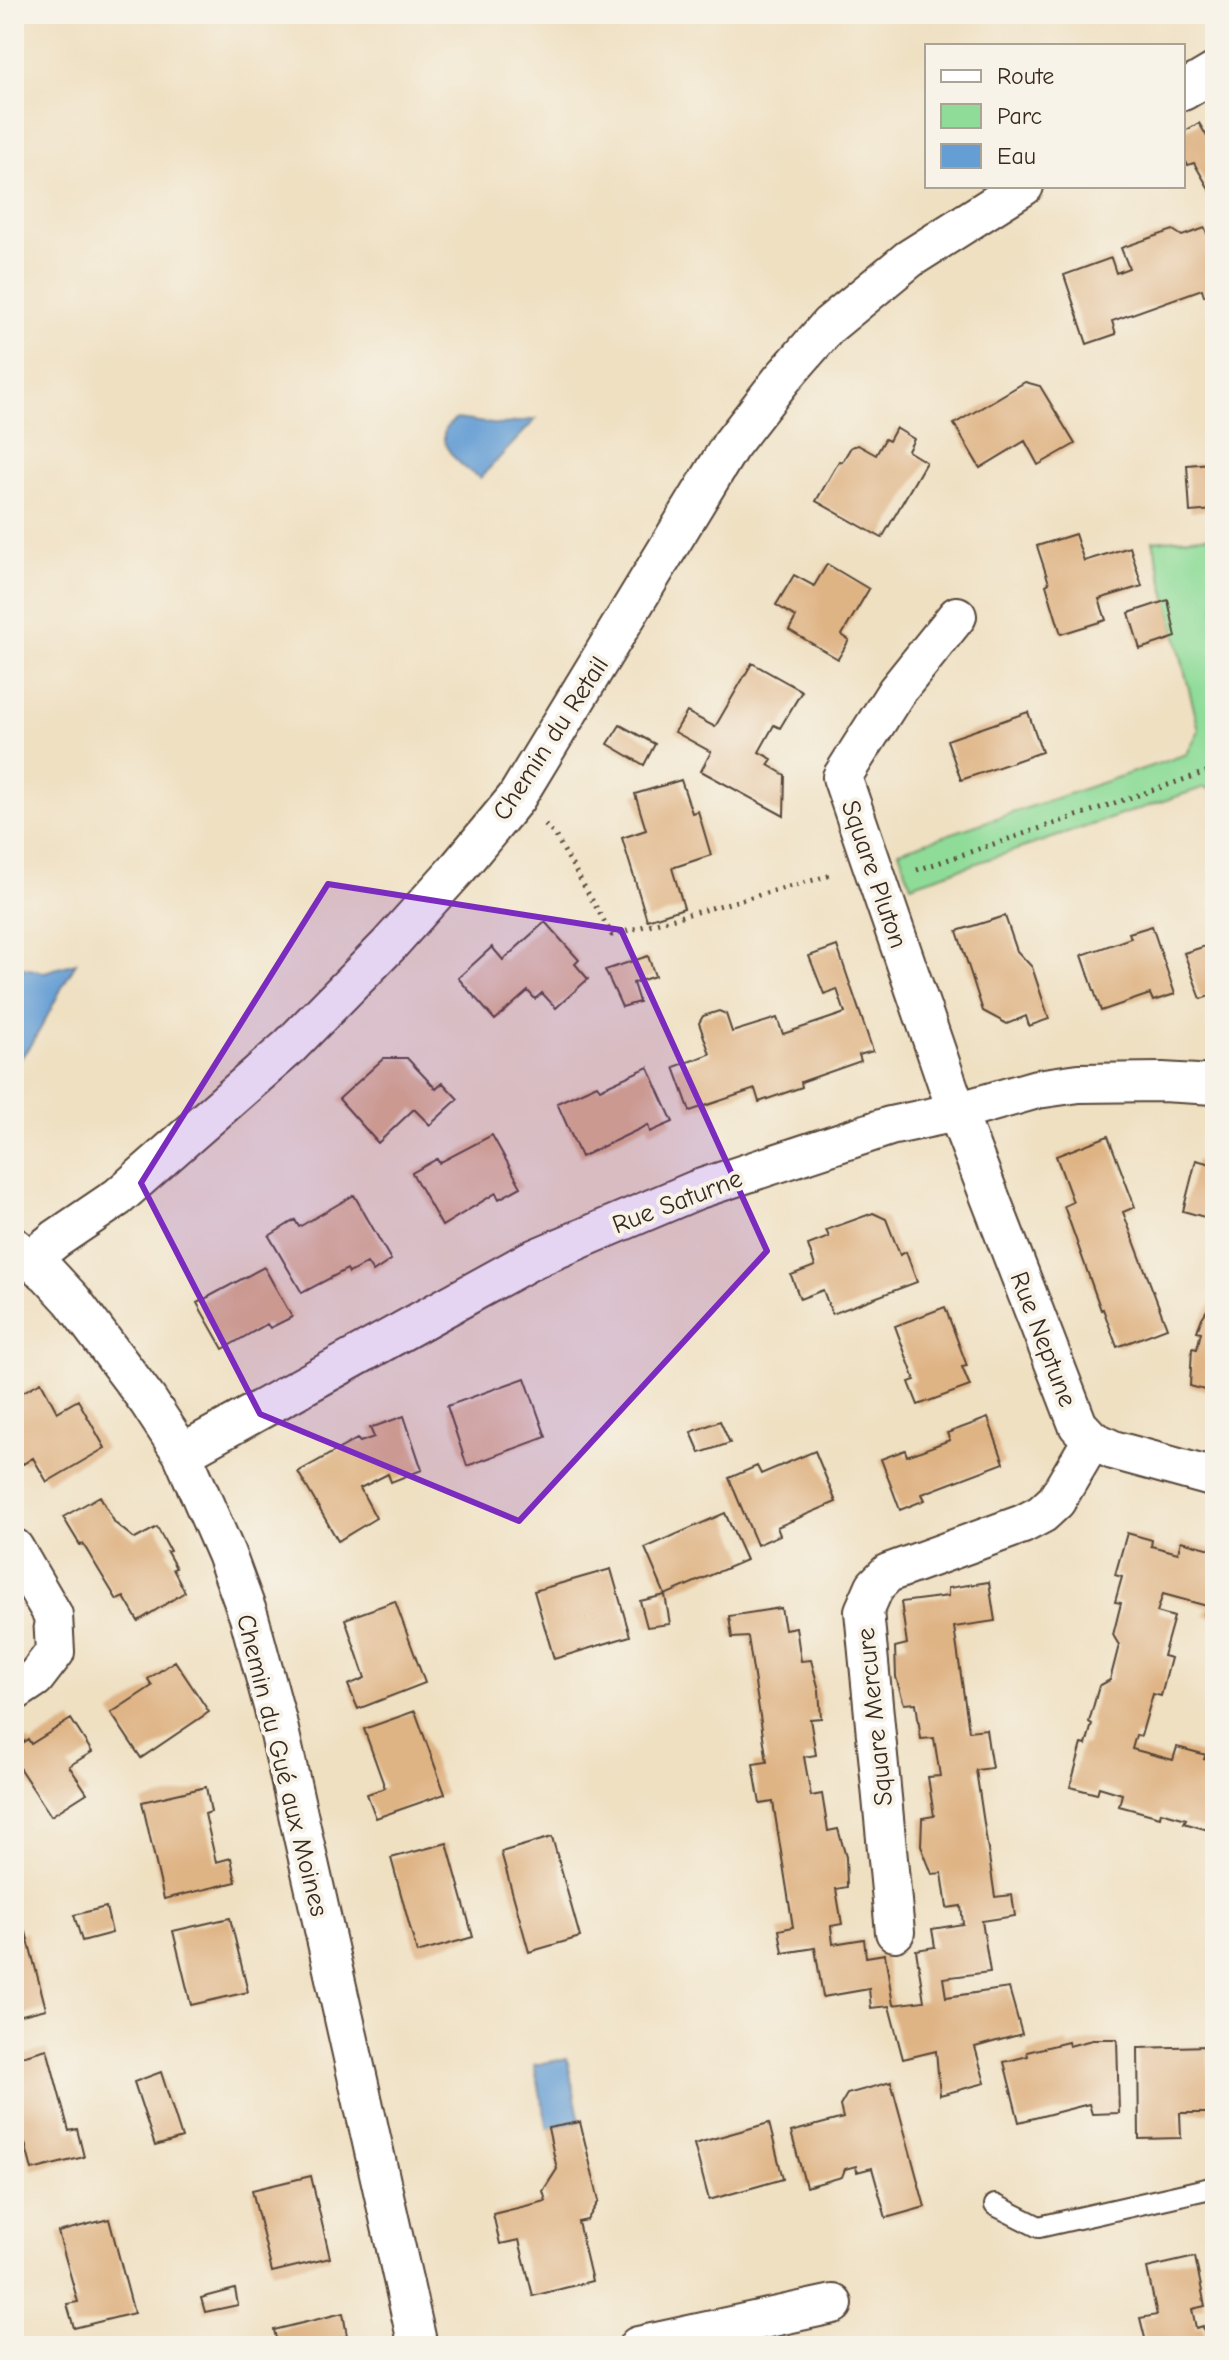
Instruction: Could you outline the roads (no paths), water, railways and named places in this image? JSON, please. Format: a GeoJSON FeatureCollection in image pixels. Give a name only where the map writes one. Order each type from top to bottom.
{"type":"FeatureCollection","features":[{"type":"Feature","properties":{"kind":"street"},"geometry":{"type":"LineString","coordinates":[[1185,90],[1215,72]]}},
{"type":"Feature","properties":{"kind":"street","name":"Chemin du Retail"},"geometry":{"type":"LineString","coordinates":[[22,1253],[56,1239],[118,1197],[289,1047],[388,946],[516,798],[730,446],[782,379],[829,325],[909,259],[1021,188]]}},
{"type":"Feature","properties":{"kind":"street","name":"Square Pluton"},"geometry":{"type":"LineString","coordinates":[[957,616],[896,692],[842,777],[957,1112]]}},
{"type":"Feature","properties":{"kind":"street","name":"Rue Saturne"},"geometry":{"type":"LineString","coordinates":[[182,1453],[531,1260],[696,1190],[890,1126],[957,1112],[1037,1089],[1079,1083],[1215,1085]]}},
{"type":"Feature","properties":{"kind":"street","name":"Rue Neptune"},"geometry":{"type":"LineString","coordinates":[[957,1112],[1067,1401],[1078,1425],[1092,1440]]}},
{"type":"Feature","properties":{"kind":"street","name":"Chemin du Gué aux Moines"},"geometry":{"type":"LineString","coordinates":[[22,1253],[48,1274],[72,1300],[148,1401],[182,1453],[226,1554],[249,1617],[277,1721],[418,2346]]}},
{"type":"Feature","properties":{"kind":"street"},"geometry":{"type":"LineString","coordinates":[[1092,1440],[1113,1450],[1215,1478]]}},
{"type":"Feature","properties":{"kind":"street","name":"Square Mercure"},"geometry":{"type":"LineString","coordinates":[[895,1932],[864,1611],[875,1586],[888,1573],[1023,1524],[1042,1514],[1056,1501],[1092,1440]]}},
{"type":"Feature","properties":{"kind":"street"},"geometry":{"type":"LineString","coordinates":[[14,1548],[53,1615],[55,1652],[35,1678],[14,1692]]}},
{"type":"Feature","properties":{"kind":"street"},"geometry":{"type":"LineString","coordinates":[[638,2346],[833,2304]]}},
{"type":"Feature","properties":{"kind":"lane"},"geometry":{"type":"LineString","coordinates":[[995,2205],[1039,2227],[1215,2187]]}},
{"type":"Feature","properties":{"kind":"water"},"geometry":{"type":"Polygon","coordinates":[[[457,419],[499,425],[536,419],[480,478],[456,459],[445,442],[444,434],[448,426],[457,419]]]}},
{"type":"Feature","properties":{"kind":"water"},"geometry":{"type":"Polygon","coordinates":[[[76,963],[40,1029],[14,1066],[14,966],[44,972],[76,963]]]}},
{"type":"Feature","properties":{"kind":"water"},"geometry":{"type":"Polygon","coordinates":[[[567,2058],[580,2122],[548,2128],[534,2065],[567,2058]]]}}]}
